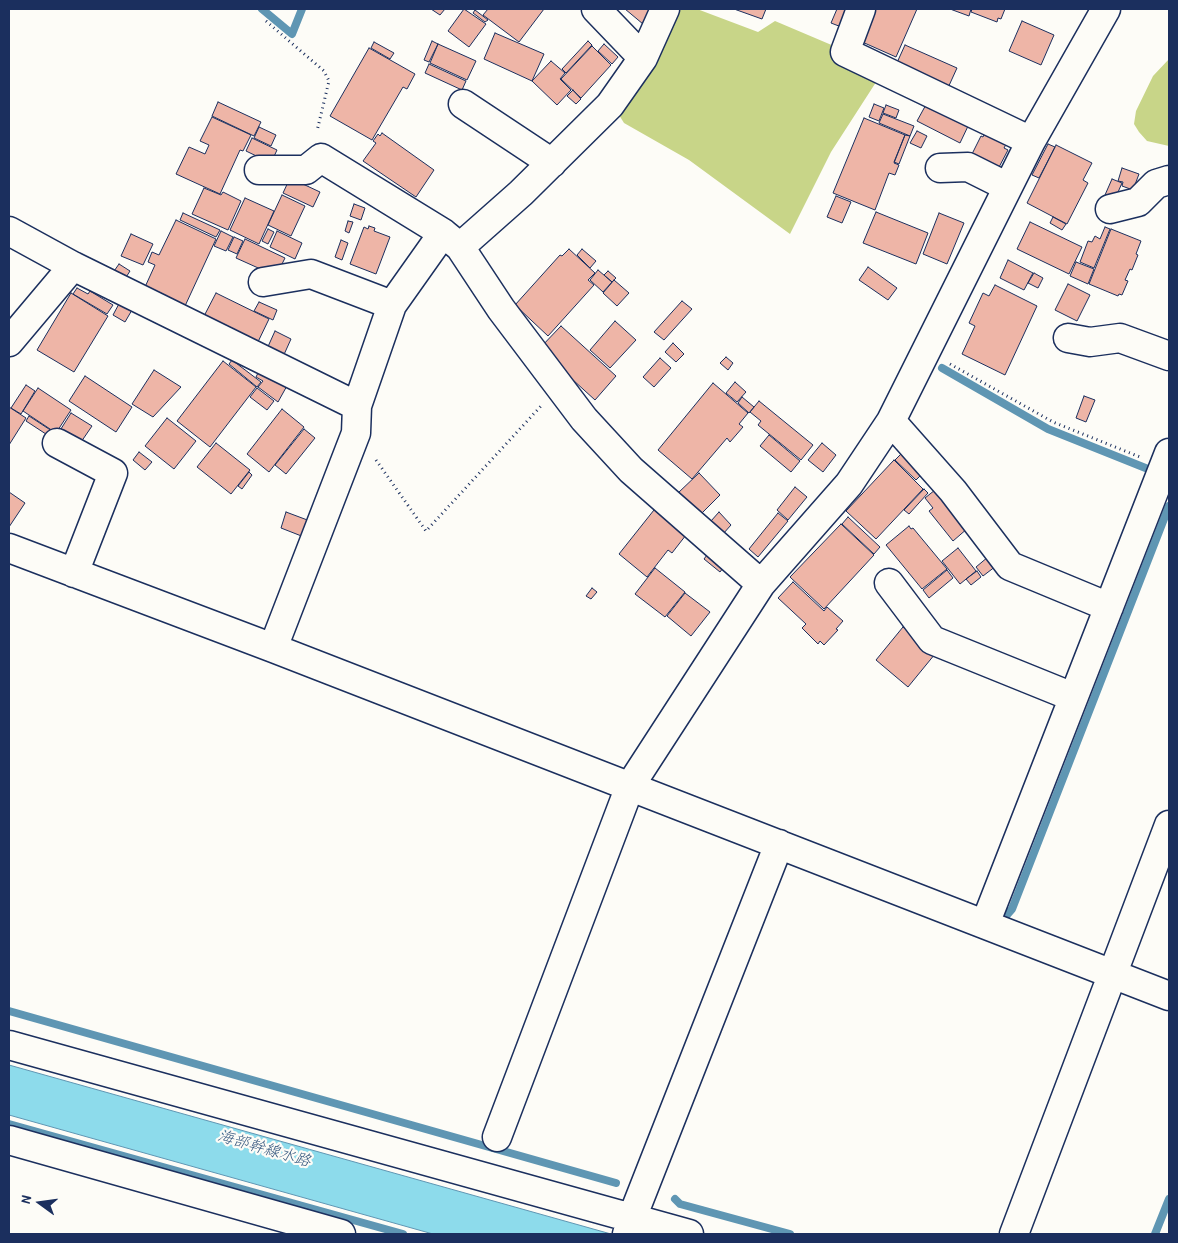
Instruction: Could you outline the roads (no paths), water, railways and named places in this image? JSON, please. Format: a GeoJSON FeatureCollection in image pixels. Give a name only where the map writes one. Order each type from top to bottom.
{"type":"FeatureCollection","features":[{"type":"Feature","properties":{"kind":"street"},"geometry":{"type":"LineString","coordinates":[[596,9],[643,58]]}},
{"type":"Feature","properties":{"kind":"street"},"geometry":{"type":"LineString","coordinates":[[273,648],[356,433],[357,406],[392,305],[452,240],[521,193],[610,105],[643,58],[665,9]]}},
{"type":"Feature","properties":{"kind":"street"},"geometry":{"type":"LineString","coordinates":[[861,9],[846,52],[1031,141]]}},
{"type":"Feature","properties":{"kind":"street"},"geometry":{"type":"LineString","coordinates":[[497,1137],[630,786],[761,584],[849,484],[891,421],[1031,141],[1101,11]]}},
{"type":"Feature","properties":{"kind":"street"},"geometry":{"type":"LineString","coordinates":[[463,104],[552,163]]}},
{"type":"Feature","properties":{"kind":"street"},"geometry":{"type":"LineString","coordinates":[[259,170],[306,170],[321,158],[452,240],[501,309],[584,419],[632,470],[761,584]]}},
{"type":"Feature","properties":{"kind":"street"},"geometry":{"type":"LineString","coordinates":[[940,168],[968,167],[1008,187]]}},
{"type":"Feature","properties":{"kind":"street"},"geometry":{"type":"LineString","coordinates":[[1110,209],[1138,202],[1156,184],[1169,180]]}},
{"type":"Feature","properties":{"kind":"street"},"geometry":{"type":"LineString","coordinates":[[9,231],[73,266],[357,406]]}},
{"type":"Feature","properties":{"kind":"street"},"geometry":{"type":"LineString","coordinates":[[9,342],[73,266]]}},
{"type":"Feature","properties":{"kind":"street"},"geometry":{"type":"LineString","coordinates":[[263,282],[311,274],[392,305]]}},
{"type":"Feature","properties":{"kind":"street"},"geometry":{"type":"LineString","coordinates":[[1068,338],[1090,342],[1120,338],[1169,356]]}},
{"type":"Feature","properties":{"kind":"street"},"geometry":{"type":"LineString","coordinates":[[891,421],[953,491],[1010,566],[1109,607]]}},
{"type":"Feature","properties":{"kind":"street"},"geometry":{"type":"LineString","coordinates":[[57,443],[113,473],[74,573]]}},
{"type":"Feature","properties":{"kind":"street"},"geometry":{"type":"LineString","coordinates":[[984,924],[1167,463]]}},
{"type":"Feature","properties":{"kind":"street"},"geometry":{"type":"LineString","coordinates":[[9,548],[273,648],[1169,996]]}},
{"type":"Feature","properties":{"kind":"street"},"geometry":{"type":"LineString","coordinates":[[889,583],[932,640],[1074,697]]}},
{"type":"Feature","properties":{"kind":"street"},"geometry":{"type":"LineString","coordinates":[[1014,1234],[1169,825]]}},
{"type":"Feature","properties":{"kind":"street"},"geometry":{"type":"LineString","coordinates":[[629,1226],[779,844]]}},
{"type":"Feature","properties":{"kind":"street"},"geometry":{"type":"LineString","coordinates":[[9,1045],[629,1226],[689,1234]]}},
{"type":"Feature","properties":{"kind":"street"},"geometry":{"type":"LineString","coordinates":[[9,1140],[341,1234]]}},
{"type":"Feature","properties":{"kind":"water","name":"海部幹線水路"},"geometry":{"type":"Polygon","coordinates":[[[9,1065],[611,1234],[433,1234],[9,1115],[9,1065]]]}},
{"type":"Feature","properties":{"kind":"waterway"},"geometry":{"type":"LineString","coordinates":[[262,9],[292,34],[302,9]]}},
{"type":"Feature","properties":{"kind":"waterway"},"geometry":{"type":"LineString","coordinates":[[942,368],[1048,429],[1148,469]]}},
{"type":"Feature","properties":{"kind":"waterway"},"geometry":{"type":"LineString","coordinates":[[1005,917],[1012,909],[1169,506]]}},
{"type":"Feature","properties":{"kind":"waterway"},"geometry":{"type":"LineString","coordinates":[[9,1011],[616,1183]]}},
{"type":"Feature","properties":{"kind":"waterway"},"geometry":{"type":"LineString","coordinates":[[9,1124],[403,1234]]}},
{"type":"Feature","properties":{"kind":"waterway"},"geometry":{"type":"LineString","coordinates":[[675,1199],[680,1204],[790,1234]]}},
{"type":"Feature","properties":{"kind":"waterway"},"geometry":{"type":"LineString","coordinates":[[1155,1234],[1169,1199]]}}]}
